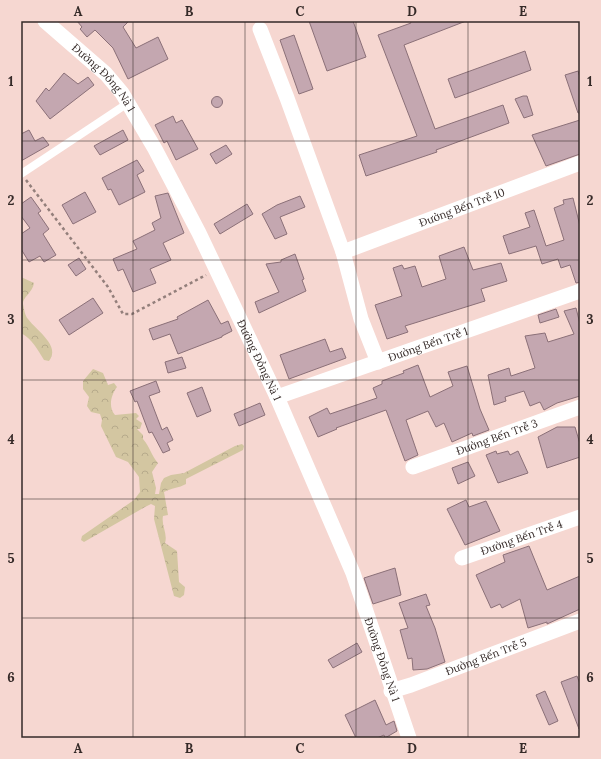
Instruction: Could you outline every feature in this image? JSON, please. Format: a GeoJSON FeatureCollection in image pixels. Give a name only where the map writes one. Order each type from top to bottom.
{"type":"FeatureCollection","features":[{"type":"Feature","properties":{"kind":"street","name":"Đường Đồng Nà 1"},"geometry":{"type":"LineString","coordinates":[[45,21],[106,74],[128,103],[155,149],[216,269],[277,397],[353,573],[391,691],[409,738]]}},
{"type":"Feature","properties":{"kind":"street"},"geometry":{"type":"LineString","coordinates":[[260,29],[287,98],[343,252],[361,319],[378,362]]}},
{"type":"Feature","properties":{"kind":"street","name":"Đường Bến Trễ 10"},"geometry":{"type":"LineString","coordinates":[[343,252],[580,163]]}},
{"type":"Feature","properties":{"kind":"street","name":"Đường Bến Trễ 1"},"geometry":{"type":"LineString","coordinates":[[277,397],[580,292]]}},
{"type":"Feature","properties":{"kind":"street","name":"Đường Bến Trễ 3"},"geometry":{"type":"LineString","coordinates":[[413,467],[580,408]]}},
{"type":"Feature","properties":{"kind":"street","name":"Đường Bến Trễ 4"},"geometry":{"type":"LineString","coordinates":[[462,558],[580,517]]}},
{"type":"Feature","properties":{"kind":"street","name":"Đường Bến Trễ 5"},"geometry":{"type":"LineString","coordinates":[[391,691],[411,685],[580,621]]}},
{"type":"Feature","properties":{"kind":"lane"},"geometry":{"type":"LineString","coordinates":[[21,174],[128,103]]}},
{"type":"Feature","properties":{"kind":"path"},"geometry":{"type":"LineString","coordinates":[[21,174],[108,288],[124,314],[132,314],[216,269]]}},
{"type":"Feature","properties":{"kind":"green space"},"geometry":{"type":"Polygon","coordinates":[[[21,277],[34,283],[32,289],[24,299],[23,304],[27,318],[50,344],[52,355],[49,361],[44,360],[32,342],[21,333],[21,277]]]}},
{"type":"Feature","properties":{"kind":"green space"},"geometry":{"type":"Polygon","coordinates":[[[93,369],[103,373],[108,385],[114,383],[117,387],[111,401],[115,415],[136,413],[139,416],[136,419],[142,423],[140,429],[137,429],[143,435],[143,439],[158,463],[152,472],[156,488],[155,494],[159,494],[161,483],[164,478],[171,475],[184,473],[235,446],[242,444],[244,446],[243,450],[186,479],[186,484],[164,492],[168,515],[163,516],[166,536],[165,543],[177,551],[179,582],[185,587],[184,595],[180,598],[174,596],[154,519],[155,506],[151,504],[84,542],[81,540],[82,536],[134,500],[140,492],[139,477],[128,462],[116,457],[101,426],[102,420],[100,414],[91,412],[87,406],[89,397],[83,389],[83,381],[93,369]]]}},
{"type":"Feature","properties":{"kind":"building"},"geometry":{"type":"Polygon","coordinates":[[[77,21],[129,21],[123,27],[136,48],[158,37],[168,59],[128,79],[113,48],[95,30],[87,37],[80,29],[82,27],[77,21]]]}},
{"type":"Feature","properties":{"kind":"building"},"geometry":{"type":"Polygon","coordinates":[[[309,21],[353,21],[366,57],[327,71],[309,21]]]}},
{"type":"Feature","properties":{"kind":"building"},"geometry":{"type":"Polygon","coordinates":[[[410,21],[466,21],[404,45],[435,129],[503,105],[509,123],[436,150],[437,152],[366,176],[359,155],[417,136],[378,35],[411,23],[410,21]]]}},
{"type":"Feature","properties":{"kind":"building"},"geometry":{"type":"Polygon","coordinates":[[[294,35],[313,89],[299,94],[280,40],[294,35]]]}},
{"type":"Feature","properties":{"kind":"building"},"geometry":{"type":"Polygon","coordinates":[[[525,51],[531,70],[455,98],[448,79],[525,51]]]}},
{"type":"Feature","properties":{"kind":"building"},"geometry":{"type":"Polygon","coordinates":[[[578,71],[580,77],[580,113],[578,113],[565,75],[578,71]]]}},
{"type":"Feature","properties":{"kind":"building"},"geometry":{"type":"Polygon","coordinates":[[[64,73],[78,84],[88,77],[94,85],[50,119],[36,101],[46,88],[49,91],[64,73]]]}},
{"type":"Feature","properties":{"kind":"building"},"geometry":{"type":"Polygon","coordinates":[[[527,96],[533,115],[524,118],[515,99],[527,96]]]}},
{"type":"Feature","properties":{"kind":"building"},"geometry":{"type":"Polygon","coordinates":[[[215,97],[219,97],[221,98],[221,106],[215,107],[212,104],[212,100],[215,97]]]}},
{"type":"Feature","properties":{"kind":"building"},"geometry":{"type":"Polygon","coordinates":[[[173,116],[176,123],[182,120],[198,149],[176,160],[167,141],[164,143],[155,125],[173,116]]]}},
{"type":"Feature","properties":{"kind":"building"},"geometry":{"type":"Polygon","coordinates":[[[580,120],[580,154],[546,166],[532,135],[580,120]]]}},
{"type":"Feature","properties":{"kind":"building"},"geometry":{"type":"Polygon","coordinates":[[[29,130],[35,141],[43,137],[49,145],[21,161],[21,134],[29,130]]]}},
{"type":"Feature","properties":{"kind":"building"},"geometry":{"type":"Polygon","coordinates":[[[123,130],[128,140],[100,155],[94,146],[123,130]]]}},
{"type":"Feature","properties":{"kind":"building"},"geometry":{"type":"Polygon","coordinates":[[[226,145],[232,154],[216,164],[210,154],[226,145]]]}},
{"type":"Feature","properties":{"kind":"building"},"geometry":{"type":"Polygon","coordinates":[[[137,160],[144,171],[137,175],[145,192],[119,205],[111,189],[108,190],[102,178],[137,160]]]}},
{"type":"Feature","properties":{"kind":"building"},"geometry":{"type":"Polygon","coordinates":[[[85,192],[96,212],[73,224],[62,205],[85,192]]]}},
{"type":"Feature","properties":{"kind":"building"},"geometry":{"type":"Polygon","coordinates":[[[168,193],[184,233],[163,243],[171,260],[150,269],[156,283],[133,292],[123,269],[118,271],[113,259],[137,249],[133,241],[155,230],[152,223],[161,218],[155,196],[168,193]]]}},
{"type":"Feature","properties":{"kind":"building"},"geometry":{"type":"Polygon","coordinates":[[[300,196],[305,207],[280,217],[287,234],[275,239],[262,214],[277,205],[300,196]]]}},
{"type":"Feature","properties":{"kind":"building"},"geometry":{"type":"Polygon","coordinates":[[[31,197],[41,211],[38,213],[49,229],[43,234],[56,255],[44,262],[40,256],[29,262],[21,249],[21,234],[30,228],[21,216],[21,204],[31,197]]]}},
{"type":"Feature","properties":{"kind":"building"},"geometry":{"type":"Polygon","coordinates":[[[573,198],[580,226],[580,282],[576,283],[570,265],[561,268],[558,259],[542,264],[536,246],[509,254],[503,236],[530,227],[525,213],[534,210],[546,246],[564,240],[554,208],[564,204],[563,200],[573,198]]]}},
{"type":"Feature","properties":{"kind":"building"},"geometry":{"type":"Polygon","coordinates":[[[247,204],[253,214],[220,234],[214,224],[247,204]]]}},
{"type":"Feature","properties":{"kind":"building"},"geometry":{"type":"Polygon","coordinates":[[[464,247],[473,270],[501,263],[507,281],[481,289],[485,301],[405,326],[408,332],[387,339],[375,305],[402,296],[393,268],[402,265],[404,269],[415,266],[422,287],[446,279],[439,256],[464,247]]]}},
{"type":"Feature","properties":{"kind":"building"},"geometry":{"type":"Polygon","coordinates":[[[295,254],[304,279],[302,280],[306,291],[259,313],[255,302],[279,292],[266,264],[281,262],[281,260],[295,254]]]}},
{"type":"Feature","properties":{"kind":"building"},"geometry":{"type":"Polygon","coordinates":[[[79,258],[86,269],[76,276],[68,265],[79,258]]]}},
{"type":"Feature","properties":{"kind":"building"},"geometry":{"type":"Polygon","coordinates":[[[93,298],[103,313],[69,335],[59,320],[93,298]]]}},
{"type":"Feature","properties":{"kind":"building"},"geometry":{"type":"Polygon","coordinates":[[[208,300],[221,324],[228,321],[232,331],[222,337],[178,354],[170,334],[153,340],[149,329],[178,319],[177,317],[208,300]]]}},
{"type":"Feature","properties":{"kind":"building"},"geometry":{"type":"Polygon","coordinates":[[[576,308],[580,324],[580,396],[557,403],[544,410],[540,402],[530,406],[524,391],[505,397],[506,401],[494,405],[488,375],[509,368],[511,376],[535,368],[525,336],[545,333],[548,342],[574,334],[564,311],[576,308]]]}},
{"type":"Feature","properties":{"kind":"building"},"geometry":{"type":"Polygon","coordinates":[[[556,309],[559,317],[540,323],[538,315],[556,309]]]}},
{"type":"Feature","properties":{"kind":"building"},"geometry":{"type":"Polygon","coordinates":[[[325,339],[330,352],[342,348],[346,358],[289,379],[280,355],[325,339]]]}},
{"type":"Feature","properties":{"kind":"building"},"geometry":{"type":"Polygon","coordinates":[[[182,357],[186,368],[168,373],[165,362],[182,357]]]}},
{"type":"Feature","properties":{"kind":"building"},"geometry":{"type":"Polygon","coordinates":[[[418,365],[430,397],[453,386],[448,372],[467,366],[480,409],[489,430],[473,436],[472,433],[452,442],[444,423],[436,427],[428,411],[406,420],[418,455],[405,461],[386,410],[336,428],[337,429],[318,437],[309,417],[327,408],[330,414],[377,398],[373,388],[382,384],[382,381],[404,373],[403,371],[418,365]]]}},
{"type":"Feature","properties":{"kind":"building"},"geometry":{"type":"Polygon","coordinates":[[[156,381],[160,392],[149,396],[162,430],[167,427],[173,440],[167,443],[170,450],[163,453],[152,432],[149,433],[137,401],[135,402],[130,391],[156,381]]]}},
{"type":"Feature","properties":{"kind":"building"},"geometry":{"type":"Polygon","coordinates":[[[202,387],[211,411],[197,417],[187,393],[202,387]]]}},
{"type":"Feature","properties":{"kind":"building"},"geometry":{"type":"Polygon","coordinates":[[[260,403],[265,415],[239,426],[234,414],[260,403]]]}},
{"type":"Feature","properties":{"kind":"building"},"geometry":{"type":"Polygon","coordinates":[[[557,427],[575,427],[580,444],[580,457],[547,468],[538,437],[557,427]]]}},
{"type":"Feature","properties":{"kind":"building"},"geometry":{"type":"Polygon","coordinates":[[[496,451],[497,454],[508,451],[510,455],[518,451],[528,473],[498,483],[486,455],[496,451]]]}},
{"type":"Feature","properties":{"kind":"building"},"geometry":{"type":"Polygon","coordinates":[[[468,462],[475,476],[458,484],[452,468],[468,462]]]}},
{"type":"Feature","properties":{"kind":"building"},"geometry":{"type":"Polygon","coordinates":[[[466,500],[469,507],[486,501],[500,531],[465,545],[447,509],[466,500]]]}},
{"type":"Feature","properties":{"kind":"building"},"geometry":{"type":"Polygon","coordinates":[[[529,546],[547,590],[580,576],[580,609],[547,624],[547,622],[528,628],[520,599],[502,608],[500,604],[491,608],[476,575],[505,562],[503,555],[529,546]]]}},
{"type":"Feature","properties":{"kind":"building"},"geometry":{"type":"Polygon","coordinates":[[[395,568],[401,595],[373,604],[364,578],[395,568]]]}},
{"type":"Feature","properties":{"kind":"building"},"geometry":{"type":"Polygon","coordinates":[[[426,594],[430,605],[426,606],[435,628],[445,662],[427,669],[413,670],[412,658],[408,659],[400,630],[408,628],[399,603],[426,594]]]}},
{"type":"Feature","properties":{"kind":"building"},"geometry":{"type":"Polygon","coordinates":[[[357,643],[362,652],[333,668],[328,660],[357,643]]]}},
{"type":"Feature","properties":{"kind":"building"},"geometry":{"type":"Polygon","coordinates":[[[577,676],[580,684],[579,729],[561,682],[577,676]]]}},
{"type":"Feature","properties":{"kind":"building"},"geometry":{"type":"Polygon","coordinates":[[[545,691],[558,721],[549,725],[536,695],[545,691]]]}},
{"type":"Feature","properties":{"kind":"building"},"geometry":{"type":"Polygon","coordinates":[[[375,700],[386,725],[394,721],[397,731],[385,738],[384,735],[377,738],[356,738],[345,715],[375,700]]]}}]}
